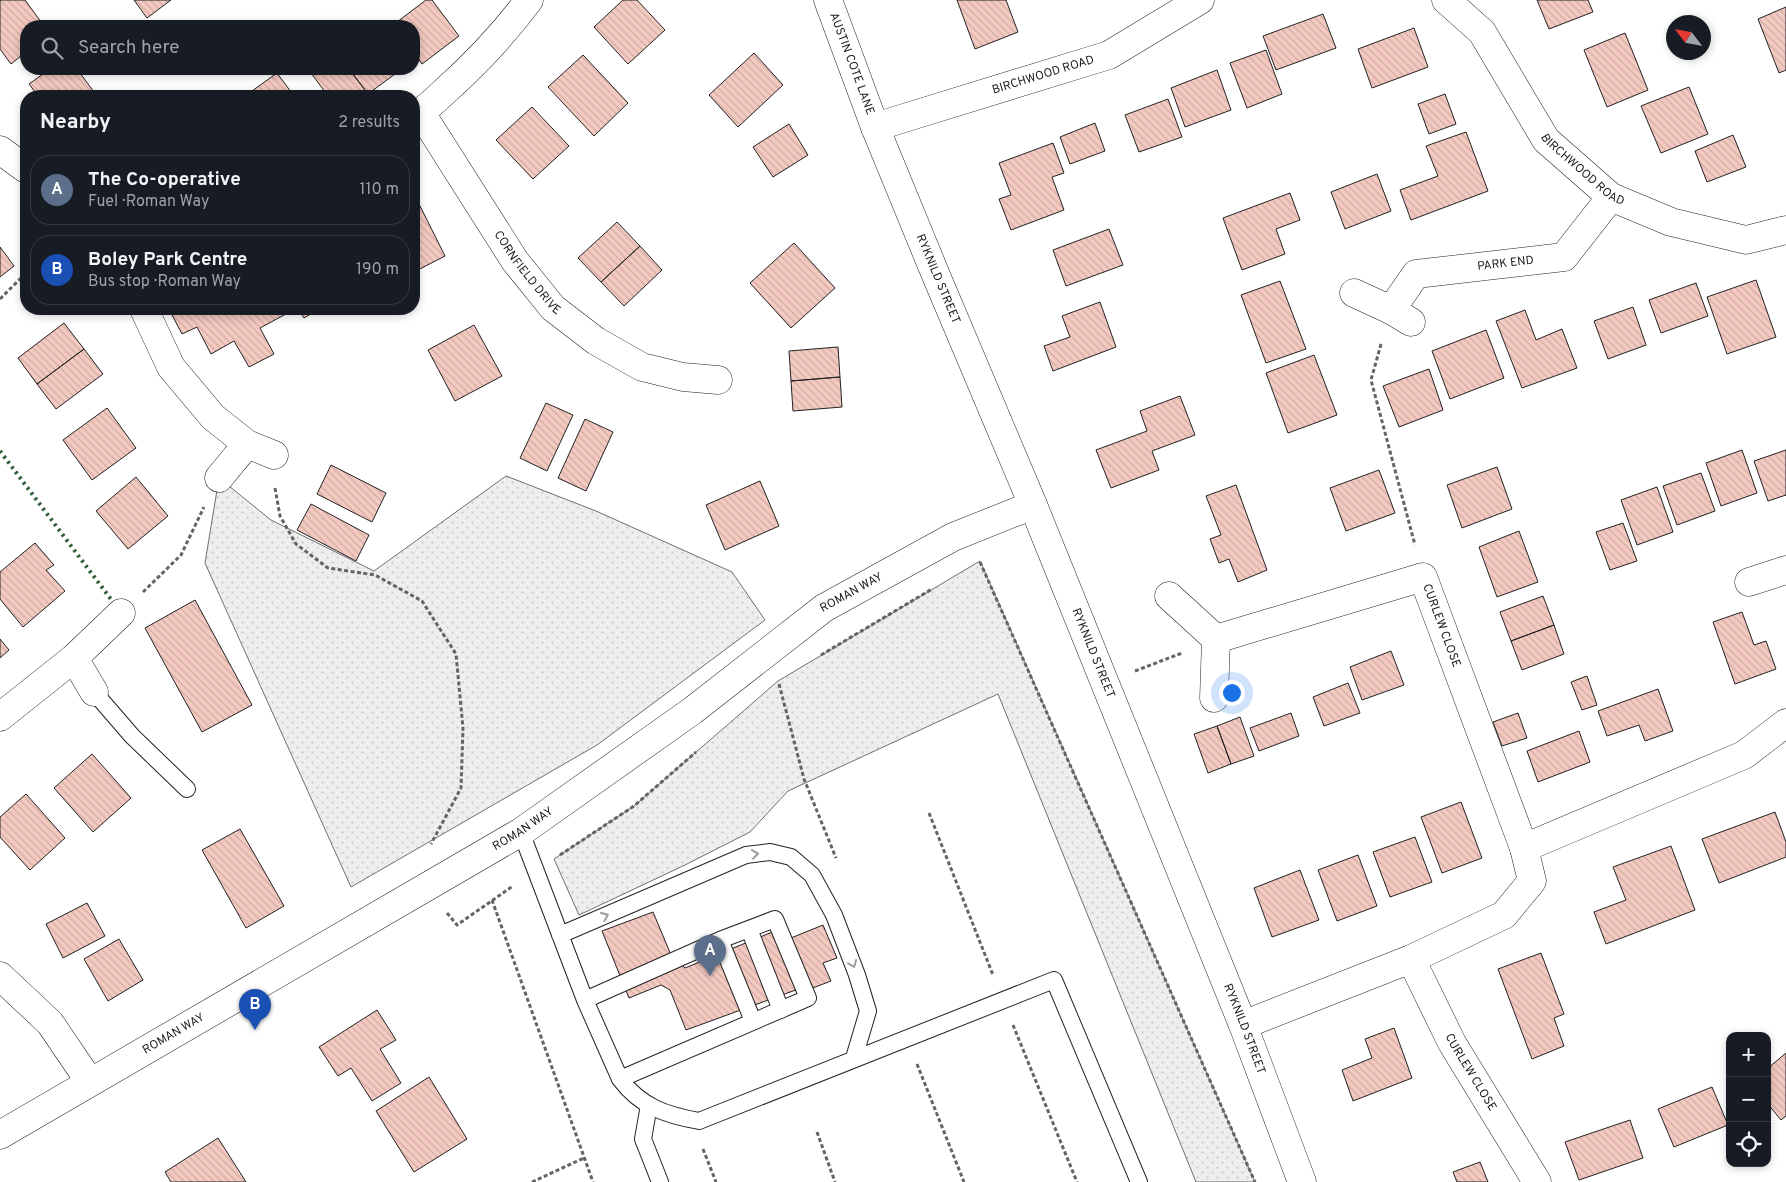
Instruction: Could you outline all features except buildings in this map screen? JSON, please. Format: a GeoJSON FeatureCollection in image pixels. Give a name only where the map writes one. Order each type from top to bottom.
{"type":"FeatureCollection","features":[{"type":"Feature","properties":{"kind":"street","name":"CORNFIELD DRIVE"},"geometry":{"type":"LineString","coordinates":[[420,112],[455,82],[509,28],[529,0]]}},
{"type":"Feature","properties":{"kind":"street","name":"AUSTIN COTE LANE"},"geometry":{"type":"LineString","coordinates":[[828,0],[875,127]]}},
{"type":"Feature","properties":{"kind":"street","name":"BIRCHWOOD ROAD"},"geometry":{"type":"LineString","coordinates":[[875,127],[1109,55],[1200,0]]}},
{"type":"Feature","properties":{"kind":"street","name":"BIRCHWOOD ROAD"},"geometry":{"type":"LineString","coordinates":[[1446,0],[1482,32],[1546,140],[1611,197],[1672,222],[1746,240],[1786,230]]}},
{"type":"Feature","properties":{"kind":"street","name":"CORNFIELD DRIVE"},"geometry":{"type":"LineString","coordinates":[[420,119],[515,261],[553,308],[596,341],[681,389],[718,380]]}},
{"type":"Feature","properties":{"kind":"street","name":"RYKNILD STREET"},"geometry":{"type":"LineString","coordinates":[[875,127],[934,274],[1033,505],[1106,683],[1244,1025],[1302,1182]]}},
{"type":"Feature","properties":{"kind":"street"},"geometry":{"type":"LineString","coordinates":[[0,150],[20,165]]}},
{"type":"Feature","properties":{"kind":"street","name":"PARK END"},"geometry":{"type":"LineString","coordinates":[[1401,316],[1416,274],[1564,257],[1611,197]]}},
{"type":"Feature","properties":{"kind":"street"},"geometry":{"type":"LineString","coordinates":[[1354,293],[1401,316]]}},
{"type":"Feature","properties":{"kind":"street"},"geometry":{"type":"LineString","coordinates":[[147,315],[171,368],[213,416],[247,444],[274,455]]}},
{"type":"Feature","properties":{"kind":"street"},"geometry":{"type":"LineString","coordinates":[[220,478],[247,444]]}},
{"type":"Feature","properties":{"kind":"street","name":"ROMAN WAY"},"geometry":{"type":"LineString","coordinates":[[0,1135],[521,832],[692,711],[824,608],[953,538],[1033,505]]}},
{"type":"Feature","properties":{"kind":"street"},"geometry":{"type":"LineString","coordinates":[[1749,582],[1786,570]]}},
{"type":"Feature","properties":{"kind":"street","name":"CURLEW CLOSE"},"geometry":{"type":"LineString","coordinates":[[1216,639],[1423,577],[1524,848],[1532,881],[1504,915],[1411,959],[1244,1025]]}},
{"type":"Feature","properties":{"kind":"street"},"geometry":{"type":"LineString","coordinates":[[1169,596],[1216,639],[1214,698]]}},
{"type":"Feature","properties":{"kind":"street"},"geometry":{"type":"LineString","coordinates":[[0,717],[74,658],[121,613]]}},
{"type":"Feature","properties":{"kind":"street"},"geometry":{"type":"LineString","coordinates":[[74,658],[94,692]]}},
{"type":"Feature","properties":{"kind":"street"},"geometry":{"type":"LineString","coordinates":[[1524,848],[1744,755],[1786,723]]}},
{"type":"Feature","properties":{"kind":"street","name":"CURLEW CLOSE"},"geometry":{"type":"LineString","coordinates":[[1411,959],[1452,1042],[1537,1182]]}},
{"type":"Feature","properties":{"kind":"street"},"geometry":{"type":"LineString","coordinates":[[0,976],[50,1023],[90,1082]]}},
{"type":"Feature","properties":{"kind":"lane"},"geometry":{"type":"LineString","coordinates":[[94,692],[132,736],[187,789]]}},
{"type":"Feature","properties":{"kind":"lane"},"geometry":{"type":"LineString","coordinates":[[521,832],[584,1000],[620,1079],[628,1090],[649,1105],[673,1116],[700,1121],[854,1058],[1054,980],[1139,1182]]}},
{"type":"Feature","properties":{"kind":"lane"},"geometry":{"type":"LineString","coordinates":[[560,935],[746,855],[770,852],[791,857],[812,875],[834,915],[863,993],[868,1011],[854,1058]]}},
{"type":"Feature","properties":{"kind":"lane"},"geometry":{"type":"LineString","coordinates":[[584,1000],[775,918],[808,998],[620,1079]]}},
{"type":"Feature","properties":{"kind":"lane"},"geometry":{"type":"LineString","coordinates":[[749,929],[781,1010]]}},
{"type":"Feature","properties":{"kind":"lane"},"geometry":{"type":"LineString","coordinates":[[720,940],[753,1021]]}},
{"type":"Feature","properties":{"kind":"lane"},"geometry":{"type":"LineString","coordinates":[[649,1105],[643,1138],[660,1182]]}},
{"type":"Feature","properties":{"kind":"path"},"geometry":{"type":"LineString","coordinates":[[0,299],[20,279]]}},
{"type":"Feature","properties":{"kind":"path"},"geometry":{"type":"LineString","coordinates":[[1401,316],[1371,380],[1423,577]]}},
{"type":"Feature","properties":{"kind":"path"},"geometry":{"type":"LineString","coordinates":[[274,455],[273,477],[280,516],[296,544],[328,568],[375,575],[422,601],[456,654],[463,728],[461,788],[417,869],[436,900],[457,925],[634,806],[698,750]]}},
{"type":"Feature","properties":{"kind":"path"},"geometry":{"type":"LineString","coordinates":[[121,613],[181,555],[200,514],[220,478]]}},
{"type":"Feature","properties":{"kind":"path"},"geometry":{"type":"LineString","coordinates":[[971,566],[980,561],[1255,1182]]}},
{"type":"Feature","properties":{"kind":"path"},"geometry":{"type":"LineString","coordinates":[[820,656],[938,586]]}},
{"type":"Feature","properties":{"kind":"path"},"geometry":{"type":"LineString","coordinates":[[1106,683],[1216,639]]}},
{"type":"Feature","properties":{"kind":"path"},"geometry":{"type":"LineString","coordinates":[[771,687],[778,681]]}},
{"type":"Feature","properties":{"kind":"path"},"geometry":{"type":"LineString","coordinates":[[492,900],[593,1182]]}},
{"type":"Feature","properties":{"kind":"path"},"geometry":{"type":"LineString","coordinates":[[817,1132],[835,1182]]}},
{"type":"Feature","properties":{"kind":"path"},"geometry":{"type":"LineString","coordinates":[[702,1150],[716,1182]]}},
{"type":"Feature","properties":{"kind":"path"},"geometry":{"type":"LineString","coordinates":[[532,1182],[584,1158]]}},
{"type":"Feature","properties":{"kind":"shaded area"},"geometry":{"type":"Polygon","coordinates":[[[506,476],[596,511],[732,572],[765,620],[597,745],[351,887],[205,563],[219,478],[271,520],[374,571],[506,476]]]}},
{"type":"Feature","properties":{"kind":"shaded area"},"geometry":{"type":"Polygon","coordinates":[[[980,561],[1255,1182],[1196,1182],[998,694],[788,791],[750,832],[579,915],[554,859],[634,806],[778,681],[980,561]]]}},
{"type":"Feature","properties":{"kind":"hedge"},"geometry":{"type":"LineString","coordinates":[[0,451],[113,602]]}},
{"type":"Feature","properties":{"kind":"place","name":"The Co-operative"},"geometry":{"type":"Point","coordinates":[710,976]}},
{"type":"Feature","properties":{"kind":"place","name":"Boley Park Centre"},"geometry":{"type":"Point","coordinates":[255,1030]}}]}
